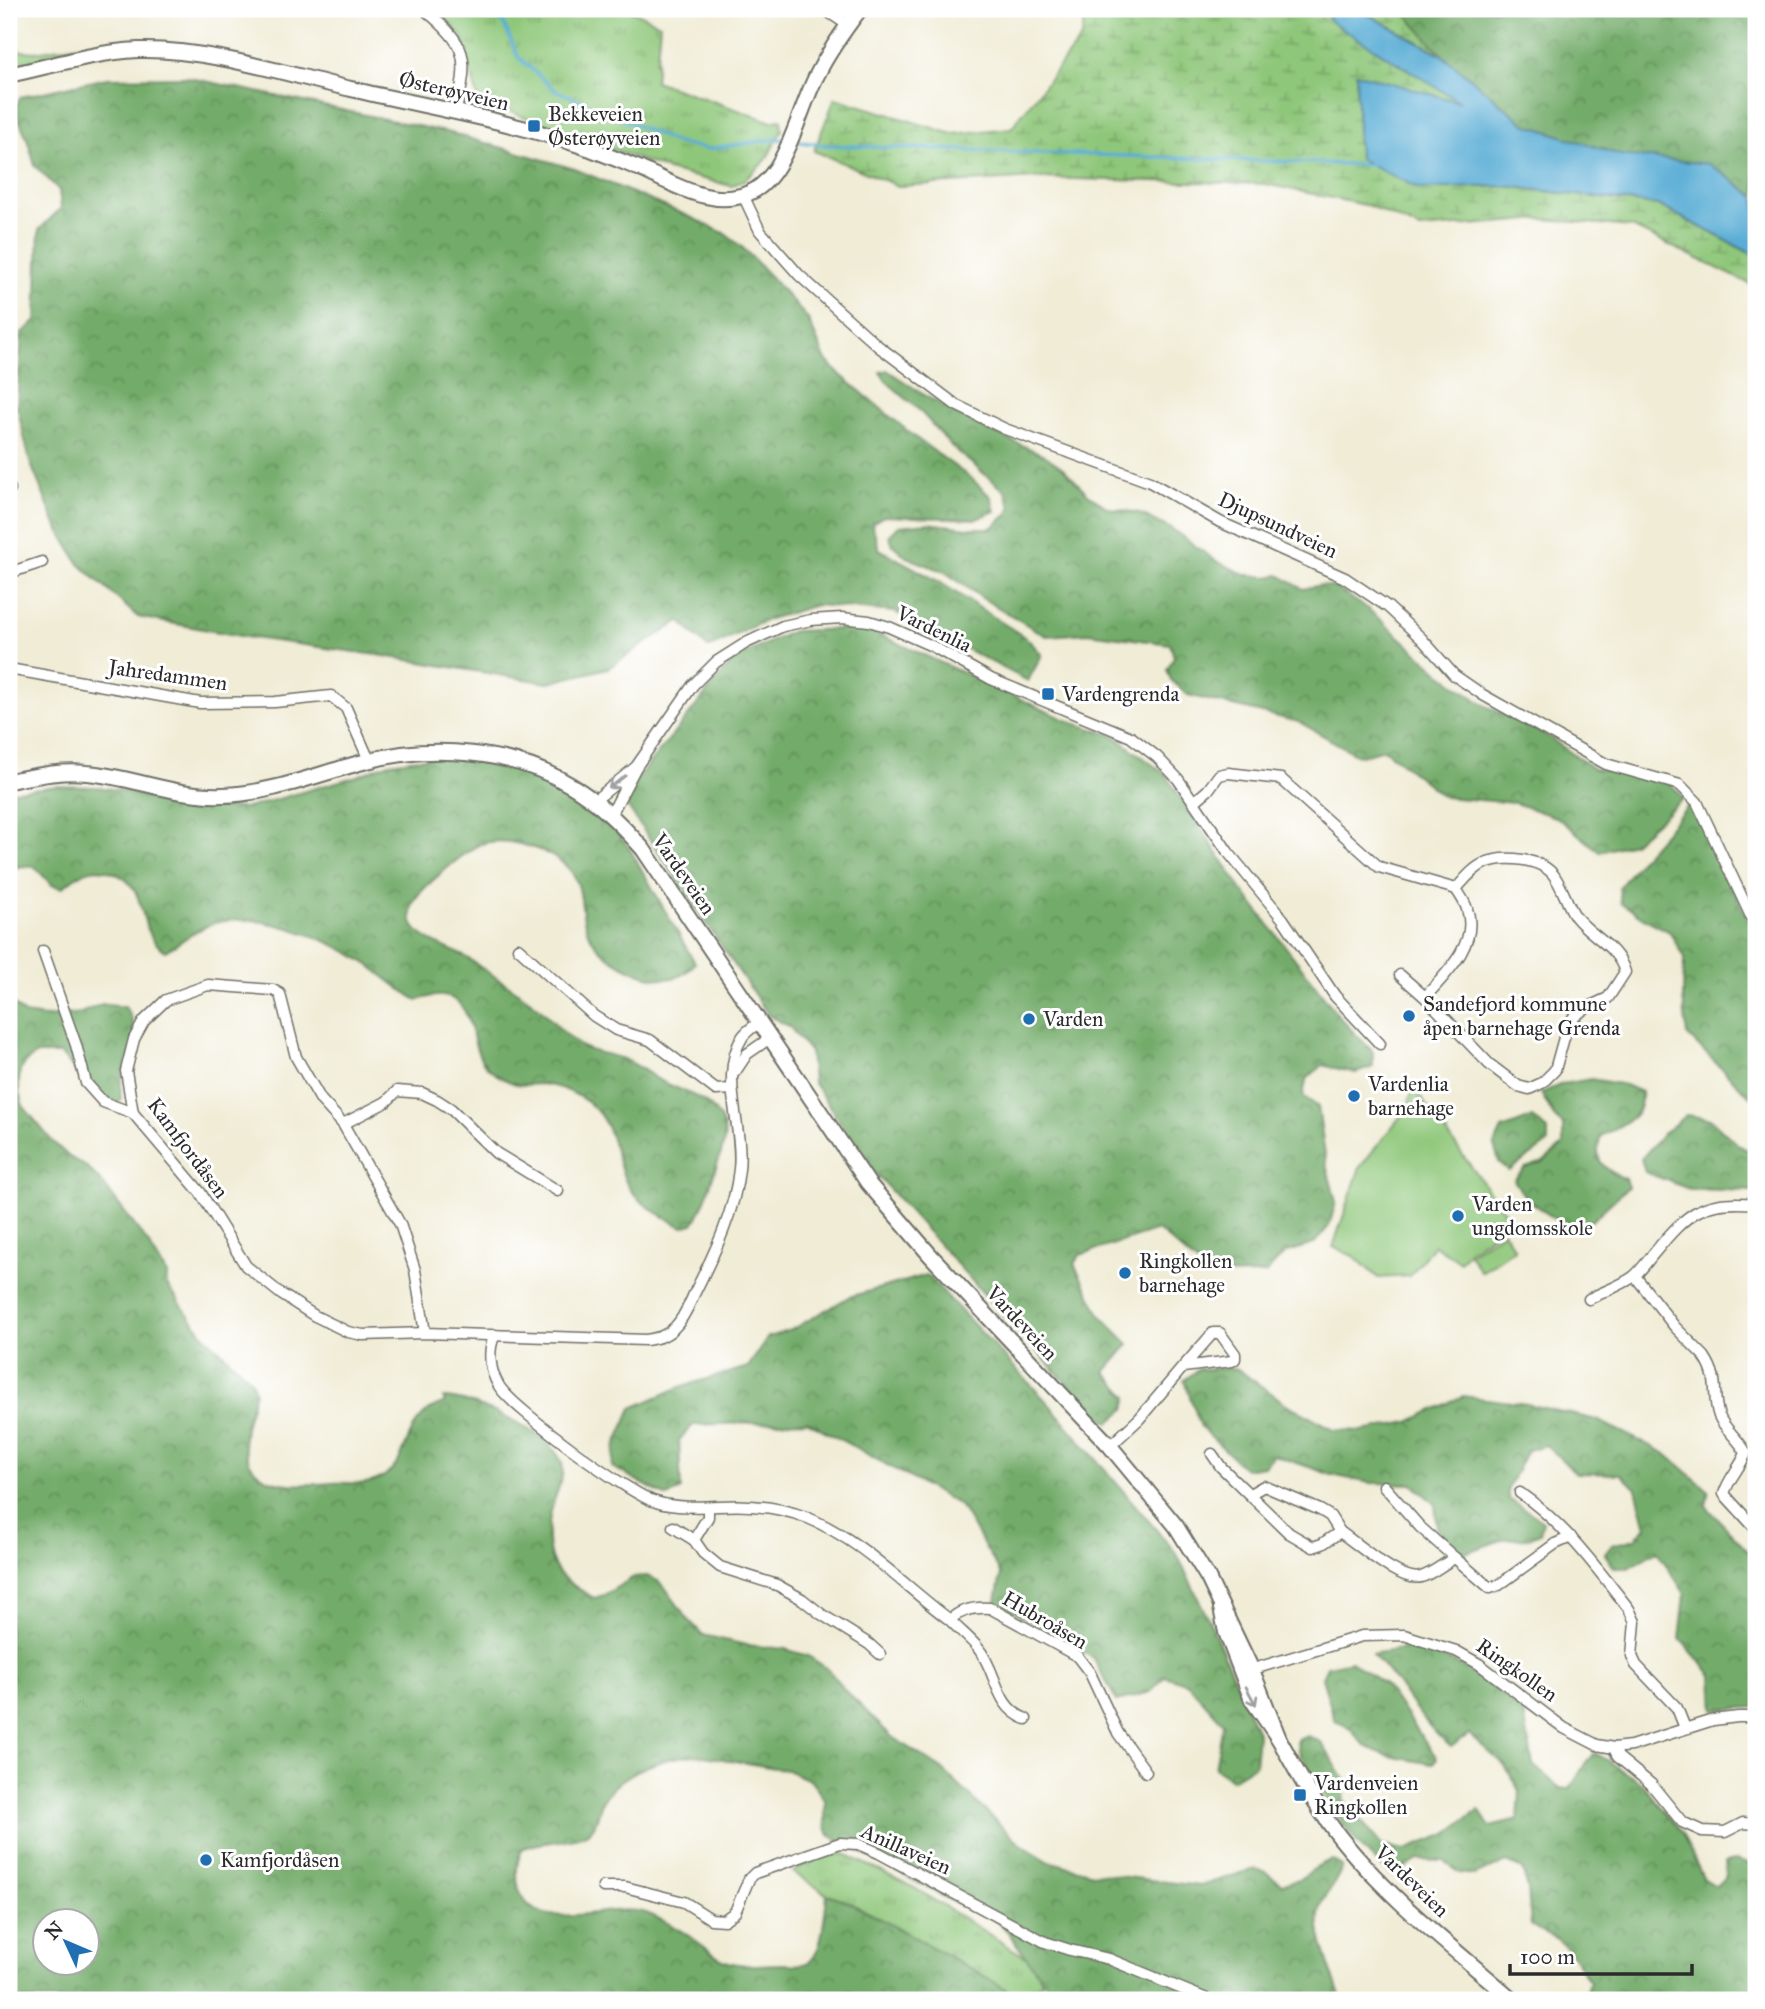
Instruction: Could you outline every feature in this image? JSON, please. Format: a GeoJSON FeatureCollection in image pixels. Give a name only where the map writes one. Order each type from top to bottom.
{"type":"FeatureCollection","features":[{"type":"Feature","properties":{"kind":"street"},"geometry":{"type":"LineString","coordinates":[[424,9],[450,33],[462,52],[463,83],[455,113]]}},
{"type":"Feature","properties":{"kind":"street"},"geometry":{"type":"LineString","coordinates":[[824,9],[848,24]]}},
{"type":"Feature","properties":{"kind":"street"},"geometry":{"type":"LineString","coordinates":[[744,195],[755,190],[777,169],[817,75],[860,9]]}},
{"type":"Feature","properties":{"kind":"street","name":"Østerøyveien"},"geometry":{"type":"LineString","coordinates":[[9,75],[115,52],[160,50],[224,60],[559,138],[699,194],[724,198],[744,195]]}},
{"type":"Feature","properties":{"kind":"street","name":"Djupsundveien"},"geometry":{"type":"LineString","coordinates":[[744,195],[760,230],[799,275],[878,346],[956,405],[1005,429],[1150,482],[1220,522],[1345,578],[1388,607],[1422,639],[1454,675],[1483,695],[1606,764],[1680,785],[1697,802],[1756,927]]}},
{"type":"Feature","properties":{"kind":"street"},"geometry":{"type":"LineString","coordinates":[[9,573],[42,562]]}},
{"type":"Feature","properties":{"kind":"street","name":"Vardenlia"},"geometry":{"type":"LineString","coordinates":[[609,814],[636,767],[693,685],[716,662],[746,643],[783,626],[811,620],[842,618],[869,621],[932,646],[991,679],[1131,737],[1168,766],[1228,852],[1283,919],[1335,996],[1380,1044]]}},
{"type":"Feature","properties":{"kind":"street","name":"Jahredammen"},"geometry":{"type":"LineString","coordinates":[[9,669],[200,703],[263,702],[331,696],[346,708],[369,760]]}},
{"type":"Feature","properties":{"kind":"street","name":"Vardeveien"},"geometry":{"type":"LineString","coordinates":[[9,781],[57,773],[88,773],[179,792],[225,795],[266,789],[403,753],[458,752],[495,758],[550,775],[594,801],[643,849],[889,1209],[1110,1446],[1176,1526],[1208,1578],[1221,1608],[1226,1632],[1246,1672],[1252,1700],[1335,1831],[1362,1863],[1415,1915],[1513,2000]]}},
{"type":"Feature","properties":{"kind":"street","name":"Vardenlia"},"geometry":{"type":"LineString","coordinates":[[594,801],[636,767]]}},
{"type":"Feature","properties":{"kind":"street"},"geometry":{"type":"LineString","coordinates":[[1194,802],[1208,790],[1219,775],[1228,773],[1281,779],[1379,867],[1456,889],[1468,910],[1468,938],[1454,965],[1425,997]]}},
{"type":"Feature","properties":{"kind":"street"},"geometry":{"type":"LineString","coordinates":[[1400,975],[1497,1071],[1518,1086],[1529,1089],[1542,1083],[1555,1070],[1565,1034],[1573,1018],[1584,1009],[1608,998],[1625,972],[1615,951],[1575,916],[1554,875],[1534,862],[1500,860],[1484,863],[1456,889]]}},
{"type":"Feature","properties":{"kind":"street"},"geometry":{"type":"LineString","coordinates":[[518,948],[594,1016],[616,1030],[650,1040],[716,1090],[732,1089]]}},
{"type":"Feature","properties":{"kind":"street"},"geometry":{"type":"LineString","coordinates":[[43,951],[76,1045],[86,1083],[103,1102],[133,1113]]}},
{"type":"Feature","properties":{"kind":"street","name":"Kamfjordåsen"},"geometry":{"type":"LineString","coordinates":[[425,1333],[415,1270],[406,1238],[380,1185],[344,1124],[321,1100],[296,1057],[280,994],[273,990],[243,986],[208,985],[166,1000],[144,1021],[134,1039],[126,1071],[133,1113],[200,1192],[246,1266],[281,1294],[315,1316],[348,1332],[363,1335],[425,1333],[646,1340],[660,1338],[675,1327],[702,1278],[734,1199],[739,1133],[732,1089],[733,1075],[736,1055],[744,1035],[760,1022]]}},
{"type":"Feature","properties":{"kind":"street"},"geometry":{"type":"LineString","coordinates":[[733,1075],[747,1054],[770,1038]]}},
{"type":"Feature","properties":{"kind":"street"},"geometry":{"type":"LineString","coordinates":[[344,1124],[386,1101],[397,1091],[422,1093],[451,1109],[496,1153],[558,1191]]}},
{"type":"Feature","properties":{"kind":"street"},"geometry":{"type":"LineString","coordinates":[[1589,1298],[1635,1276],[1668,1236],[1702,1209],[1711,1204],[1756,1204]]}},
{"type":"Feature","properties":{"kind":"street"},"geometry":{"type":"LineString","coordinates":[[1635,1276],[1645,1292],[1712,1367],[1716,1381],[1718,1414],[1724,1425],[1740,1441],[1746,1453]]}},
{"type":"Feature","properties":{"kind":"street"},"geometry":{"type":"LineString","coordinates":[[1110,1446],[1139,1419],[1183,1367],[1213,1333],[1220,1333],[1235,1354],[1232,1361],[1183,1367]]}},
{"type":"Feature","properties":{"kind":"street"},"geometry":{"type":"LineString","coordinates":[[495,1335],[491,1342],[494,1377],[503,1392],[515,1405],[596,1466],[640,1495],[656,1502],[776,1509],[796,1514],[834,1530],[950,1620],[979,1648],[1007,1708],[1026,1719]]}},
{"type":"Feature","properties":{"kind":"street"},"geometry":{"type":"LineString","coordinates":[[1756,1444],[1746,1453],[1724,1494],[1756,1529]]}},
{"type":"Feature","properties":{"kind":"street"},"geometry":{"type":"LineString","coordinates":[[1212,1454],[1221,1467],[1289,1532],[1313,1547],[1340,1532]]}},
{"type":"Feature","properties":{"kind":"street"},"geometry":{"type":"LineString","coordinates":[[1250,1494],[1264,1486],[1330,1516],[1340,1532],[1395,1571],[1410,1578],[1422,1577],[1455,1558]]}},
{"type":"Feature","properties":{"kind":"street"},"geometry":{"type":"LineString","coordinates":[[1384,1486],[1420,1527],[1490,1588],[1499,1585],[1555,1544],[1571,1537]]}},
{"type":"Feature","properties":{"kind":"street"},"geometry":{"type":"LineString","coordinates":[[1520,1493],[1544,1509],[1571,1537],[1629,1609],[1635,1622],[1632,1656],[1636,1665],[1677,1708],[1685,1728]]}},
{"type":"Feature","properties":{"kind":"street"},"geometry":{"type":"LineString","coordinates":[[694,1540],[708,1517],[708,1507]]}},
{"type":"Feature","properties":{"kind":"street"},"geometry":{"type":"LineString","coordinates":[[673,1527],[694,1540],[703,1553],[720,1567],[742,1576],[765,1580],[788,1591],[880,1654]]}},
{"type":"Feature","properties":{"kind":"street","name":"Hubroåsen"},"geometry":{"type":"LineString","coordinates":[[950,1620],[974,1608],[990,1608],[1077,1656],[1090,1673],[1118,1733],[1146,1772]]}},
{"type":"Feature","properties":{"kind":"street","name":"Ringkollen"},"geometry":{"type":"LineString","coordinates":[[1246,1672],[1362,1636],[1404,1635],[1456,1651],[1479,1664],[1564,1728],[1597,1745],[1614,1748],[1651,1741],[1713,1720],[1756,1717]]}},
{"type":"Feature","properties":{"kind":"street"},"geometry":{"type":"LineString","coordinates":[[1614,1748],[1619,1757],[1651,1784],[1682,1822],[1702,1831],[1725,1832],[1743,1823],[1756,1824]]}},
{"type":"Feature","properties":{"kind":"street","name":"Anillaveien"},"geometry":{"type":"LineString","coordinates":[[603,1887],[625,1887],[684,1902],[711,1919],[724,1920],[735,1912],[749,1879],[755,1872],[828,1846],[840,1843],[858,1844],[981,1906],[1045,1942],[1109,1959],[1209,2000]]}},
{"type":"Feature","properties":{"kind":"green space"},"geometry":{"type":"Polygon","coordinates":[[[436,9],[629,9],[660,24],[655,81],[772,122],[781,119],[782,130],[766,160],[745,180],[731,186],[668,170],[478,100],[462,37],[436,9]]]}},
{"type":"Feature","properties":{"kind":"green space"},"geometry":{"type":"Polygon","coordinates":[[[1085,9],[1325,9],[1330,21],[1463,103],[1419,189],[1505,186],[1658,205],[1756,256],[1756,287],[1632,227],[1543,219],[1420,229],[1370,206],[1265,184],[1037,178],[898,186],[814,151],[835,98],[953,134],[1011,128],[1082,37],[1085,9]]]}},
{"type":"Feature","properties":{"kind":"green space"},"geometry":{"type":"Polygon","coordinates":[[[1351,9],[1401,9],[1442,55],[1371,16],[1351,9]]]}},
{"type":"Feature","properties":{"kind":"green space"},"geometry":{"type":"Polygon","coordinates":[[[1401,9],[1756,9],[1756,197],[1709,164],[1620,155],[1525,124],[1442,55],[1401,9]]]}},
{"type":"Feature","properties":{"kind":"green space"},"geometry":{"type":"Polygon","coordinates":[[[87,44],[25,64],[9,66],[9,50],[35,52],[87,44]]]}},
{"type":"Feature","properties":{"kind":"green space"},"geometry":{"type":"Polygon","coordinates":[[[186,77],[451,133],[575,169],[724,233],[743,248],[808,319],[825,359],[836,371],[991,497],[995,511],[977,519],[884,516],[872,523],[879,549],[938,581],[1029,640],[1042,655],[1028,681],[895,612],[817,605],[769,619],[708,648],[680,621],[608,668],[548,683],[246,637],[138,617],[79,564],[56,525],[30,462],[17,406],[22,333],[36,321],[39,230],[61,208],[59,190],[35,166],[27,138],[14,109],[21,97],[107,78],[186,77]]]}},
{"type":"Feature","properties":{"kind":"green space"},"geometry":{"type":"Polygon","coordinates":[[[887,370],[979,426],[1044,455],[1063,468],[1088,494],[1108,508],[1139,513],[1172,529],[1216,561],[1244,574],[1266,577],[1279,575],[1303,589],[1321,585],[1334,587],[1368,609],[1445,677],[1486,706],[1546,735],[1594,769],[1643,773],[1665,778],[1684,798],[1633,843],[1600,852],[1558,818],[1515,803],[1444,797],[1384,749],[1359,756],[1299,722],[1188,695],[1171,680],[1167,670],[1174,657],[1170,644],[1088,633],[1046,636],[982,598],[945,572],[906,557],[893,545],[889,536],[899,526],[928,523],[992,528],[1008,514],[1011,506],[1005,491],[953,448],[920,411],[886,381],[880,372],[887,370]]]}},
{"type":"Feature","properties":{"kind":"green space"},"geometry":{"type":"Polygon","coordinates":[[[865,628],[1073,723],[1113,735],[1165,774],[1242,890],[1342,1020],[1373,1052],[1373,1067],[1356,1073],[1322,1065],[1306,1080],[1303,1096],[1318,1107],[1327,1168],[1336,1202],[1329,1226],[1314,1244],[1285,1253],[1265,1274],[1210,1275],[1158,1230],[1080,1255],[1074,1264],[1101,1316],[1129,1344],[1105,1372],[1128,1397],[1125,1409],[1109,1423],[1089,1407],[1009,1322],[873,1171],[813,1082],[810,1052],[789,1026],[769,1016],[627,806],[636,780],[734,659],[793,631],[865,628]]]}},
{"type":"Feature","properties":{"kind":"green space"},"geometry":{"type":"Polygon","coordinates":[[[440,756],[534,770],[555,780],[591,807],[617,832],[631,851],[695,963],[680,976],[663,979],[639,973],[616,962],[591,938],[584,921],[578,885],[569,869],[540,850],[515,843],[491,842],[475,847],[428,885],[416,898],[411,909],[413,924],[420,933],[469,959],[522,995],[582,1047],[628,1061],[659,1080],[696,1096],[712,1108],[723,1124],[724,1141],[706,1198],[693,1224],[682,1227],[637,1198],[623,1175],[607,1127],[596,1110],[584,1100],[554,1086],[514,1083],[489,1069],[477,1050],[467,1016],[454,999],[440,996],[417,1000],[369,965],[334,945],[268,923],[225,921],[196,931],[165,951],[155,942],[149,931],[133,888],[125,879],[112,872],[91,870],[62,888],[52,885],[35,867],[21,866],[9,870],[9,793],[15,791],[55,786],[96,787],[120,790],[159,801],[247,808],[357,776],[389,763],[440,756]]]}},
{"type":"Feature","properties":{"kind":"green space"},"geometry":{"type":"Polygon","coordinates":[[[1690,804],[1696,806],[1756,937],[1756,1102],[1687,1035],[1683,998],[1684,958],[1670,932],[1621,903],[1619,888],[1690,804]]]}},
{"type":"Feature","properties":{"kind":"green space"},"geometry":{"type":"Polygon","coordinates":[[[9,1000],[24,1014],[46,1017],[81,1013],[102,1004],[125,1007],[132,1020],[134,1042],[123,1075],[121,1099],[114,1107],[83,1081],[61,1054],[37,1054],[27,1061],[20,1071],[19,1094],[23,1106],[52,1141],[68,1156],[88,1168],[104,1185],[148,1243],[167,1274],[167,1285],[201,1332],[251,1380],[255,1391],[244,1438],[246,1455],[262,1476],[286,1484],[301,1485],[377,1480],[397,1463],[419,1420],[429,1410],[445,1402],[443,1398],[473,1404],[529,1429],[556,1452],[563,1469],[549,1521],[548,1546],[554,1565],[566,1580],[594,1598],[634,1577],[647,1576],[666,1589],[703,1635],[746,1645],[785,1649],[808,1656],[828,1669],[892,1737],[942,1769],[1019,1843],[1048,1861],[1093,1873],[1200,1886],[1253,1869],[1264,1871],[1282,1884],[1298,1880],[1325,1862],[1332,1860],[1342,1866],[1322,1904],[1319,1919],[1325,1954],[1341,1999],[1063,2000],[1045,1983],[1007,1931],[990,1914],[951,1901],[829,1835],[825,1824],[825,1800],[810,1780],[787,1770],[698,1755],[658,1762],[632,1774],[610,1791],[603,1801],[595,1824],[586,1834],[522,1849],[517,1872],[519,1888],[526,1902],[543,1913],[571,1916],[630,1910],[643,1912],[677,1928],[725,1961],[745,1965],[795,1965],[810,1961],[818,1949],[827,1894],[890,1924],[988,1978],[1022,2000],[9,2000],[9,1000]]]}},
{"type":"Feature","properties":{"kind":"green space"},"geometry":{"type":"Polygon","coordinates":[[[1591,1079],[1625,1085],[1641,1092],[1639,1109],[1635,1115],[1601,1136],[1598,1152],[1601,1163],[1625,1179],[1628,1187],[1587,1225],[1560,1223],[1525,1197],[1514,1180],[1525,1168],[1543,1162],[1563,1145],[1563,1125],[1555,1118],[1541,1093],[1562,1084],[1591,1079]]]}},
{"type":"Feature","properties":{"kind":"green space"},"geometry":{"type":"Polygon","coordinates":[[[1413,1087],[1511,1221],[1469,1251],[1460,1262],[1434,1245],[1410,1276],[1378,1278],[1355,1257],[1333,1247],[1360,1167],[1408,1107],[1413,1087]]]}},
{"type":"Feature","properties":{"kind":"green space"},"geometry":{"type":"Polygon","coordinates":[[[1686,1115],[1710,1119],[1747,1150],[1756,1146],[1756,1189],[1689,1189],[1645,1172],[1641,1159],[1664,1133],[1686,1115]]]}},
{"type":"Feature","properties":{"kind":"green space"},"geometry":{"type":"Polygon","coordinates":[[[1532,1118],[1548,1130],[1548,1143],[1509,1171],[1499,1162],[1494,1146],[1502,1129],[1532,1118]]]}},
{"type":"Feature","properties":{"kind":"green space"},"geometry":{"type":"Polygon","coordinates":[[[1503,1231],[1515,1249],[1481,1272],[1469,1254],[1503,1231]]]}},
{"type":"Feature","properties":{"kind":"green space"},"geometry":{"type":"Polygon","coordinates":[[[927,1275],[1049,1404],[1177,1554],[1214,1631],[1258,1735],[1255,1765],[1232,1779],[1215,1768],[1223,1723],[1188,1684],[1165,1676],[1150,1692],[1117,1701],[1093,1658],[996,1601],[1001,1574],[960,1505],[807,1421],[693,1425],[679,1440],[681,1489],[667,1497],[612,1467],[615,1446],[632,1408],[680,1387],[748,1367],[768,1337],[791,1330],[849,1297],[927,1275]]]}},
{"type":"Feature","properties":{"kind":"green space"},"geometry":{"type":"Polygon","coordinates":[[[1236,1368],[1288,1405],[1334,1430],[1363,1431],[1409,1422],[1463,1396],[1527,1404],[1597,1420],[1665,1453],[1709,1491],[1706,1506],[1756,1560],[1756,1707],[1714,1710],[1712,1675],[1680,1639],[1685,1594],[1657,1551],[1628,1568],[1614,1567],[1605,1554],[1612,1545],[1635,1539],[1646,1527],[1636,1489],[1621,1474],[1576,1473],[1546,1445],[1527,1450],[1507,1490],[1509,1499],[1543,1521],[1540,1533],[1529,1538],[1505,1539],[1464,1553],[1437,1529],[1435,1504],[1412,1484],[1370,1483],[1332,1475],[1274,1455],[1264,1466],[1245,1469],[1201,1427],[1184,1380],[1199,1369],[1236,1368]]]}},
{"type":"Feature","properties":{"kind":"green space"},"geometry":{"type":"Polygon","coordinates":[[[1413,1647],[1458,1664],[1512,1701],[1524,1714],[1533,1765],[1560,1788],[1570,1789],[1586,1762],[1595,1753],[1643,1784],[1682,1833],[1703,1878],[1716,1886],[1726,1876],[1725,1862],[1735,1860],[1756,1866],[1756,2000],[1634,2000],[1626,1994],[1621,2000],[1563,2000],[1584,1997],[1589,1982],[1561,1942],[1531,1925],[1528,1889],[1522,1869],[1507,1862],[1474,1875],[1460,1873],[1444,1861],[1418,1860],[1393,1876],[1363,1849],[1318,1785],[1298,1751],[1297,1740],[1308,1736],[1321,1742],[1347,1784],[1343,1799],[1382,1846],[1405,1850],[1447,1834],[1479,1810],[1490,1827],[1518,1820],[1520,1792],[1505,1766],[1469,1734],[1451,1747],[1429,1726],[1372,1654],[1413,1647]]]}},
{"type":"Feature","properties":{"kind":"green space"},"geometry":{"type":"Polygon","coordinates":[[[1351,1661],[1384,1684],[1437,1758],[1432,1764],[1372,1749],[1350,1729],[1335,1721],[1322,1678],[1327,1666],[1351,1661]]]}},
{"type":"Feature","properties":{"kind":"green space"},"geometry":{"type":"Polygon","coordinates":[[[845,1854],[913,1887],[1040,1966],[1042,1993],[1052,2000],[1022,2000],[890,1924],[827,1894],[793,1872],[819,1855],[845,1854]]]}},
{"type":"Feature","properties":{"kind":"water"},"geometry":{"type":"Polygon","coordinates":[[[1325,9],[1351,9],[1371,16],[1442,55],[1525,124],[1620,155],[1709,164],[1756,197],[1756,256],[1658,205],[1505,186],[1419,189],[1359,159],[1356,73],[1460,102],[1330,21],[1325,9]]]}},
{"type":"Feature","properties":{"kind":"waterway"},"geometry":{"type":"LineString","coordinates":[[484,9],[504,24],[518,57],[555,90],[677,143],[708,149],[775,139],[787,140]]}},
{"type":"Feature","properties":{"kind":"waterway"},"geometry":{"type":"LineString","coordinates":[[794,141],[823,145],[1371,165]]}},
{"type":"Feature","properties":{"kind":"place","name":"Bekkeveien Østerøyveien"},"geometry":{"type":"Point","coordinates":[534,126]}},
{"type":"Feature","properties":{"kind":"place","name":"Vardengrenda"},"geometry":{"type":"Point","coordinates":[1048,694]}},
{"type":"Feature","properties":{"kind":"place","name":"Sandefjord kommune åpen barnehage Grenda"},"geometry":{"type":"Point","coordinates":[1409,1016]}},
{"type":"Feature","properties":{"kind":"place","name":"Varden"},"geometry":{"type":"Point","coordinates":[1029,1019]}},
{"type":"Feature","properties":{"kind":"place","name":"Vardenlia barnehage"},"geometry":{"type":"Point","coordinates":[1354,1096]}},
{"type":"Feature","properties":{"kind":"place","name":"Varden ungdomsskole"},"geometry":{"type":"Point","coordinates":[1458,1216]}},
{"type":"Feature","properties":{"kind":"place","name":"Ringkollen barnehage"},"geometry":{"type":"Point","coordinates":[1125,1273]}},
{"type":"Feature","properties":{"kind":"place","name":"Vardenveien Ringkollen"},"geometry":{"type":"Point","coordinates":[1300,1795]}},
{"type":"Feature","properties":{"kind":"place","name":"Kamfjordåsen"},"geometry":{"type":"Point","coordinates":[206,1860]}}]}
